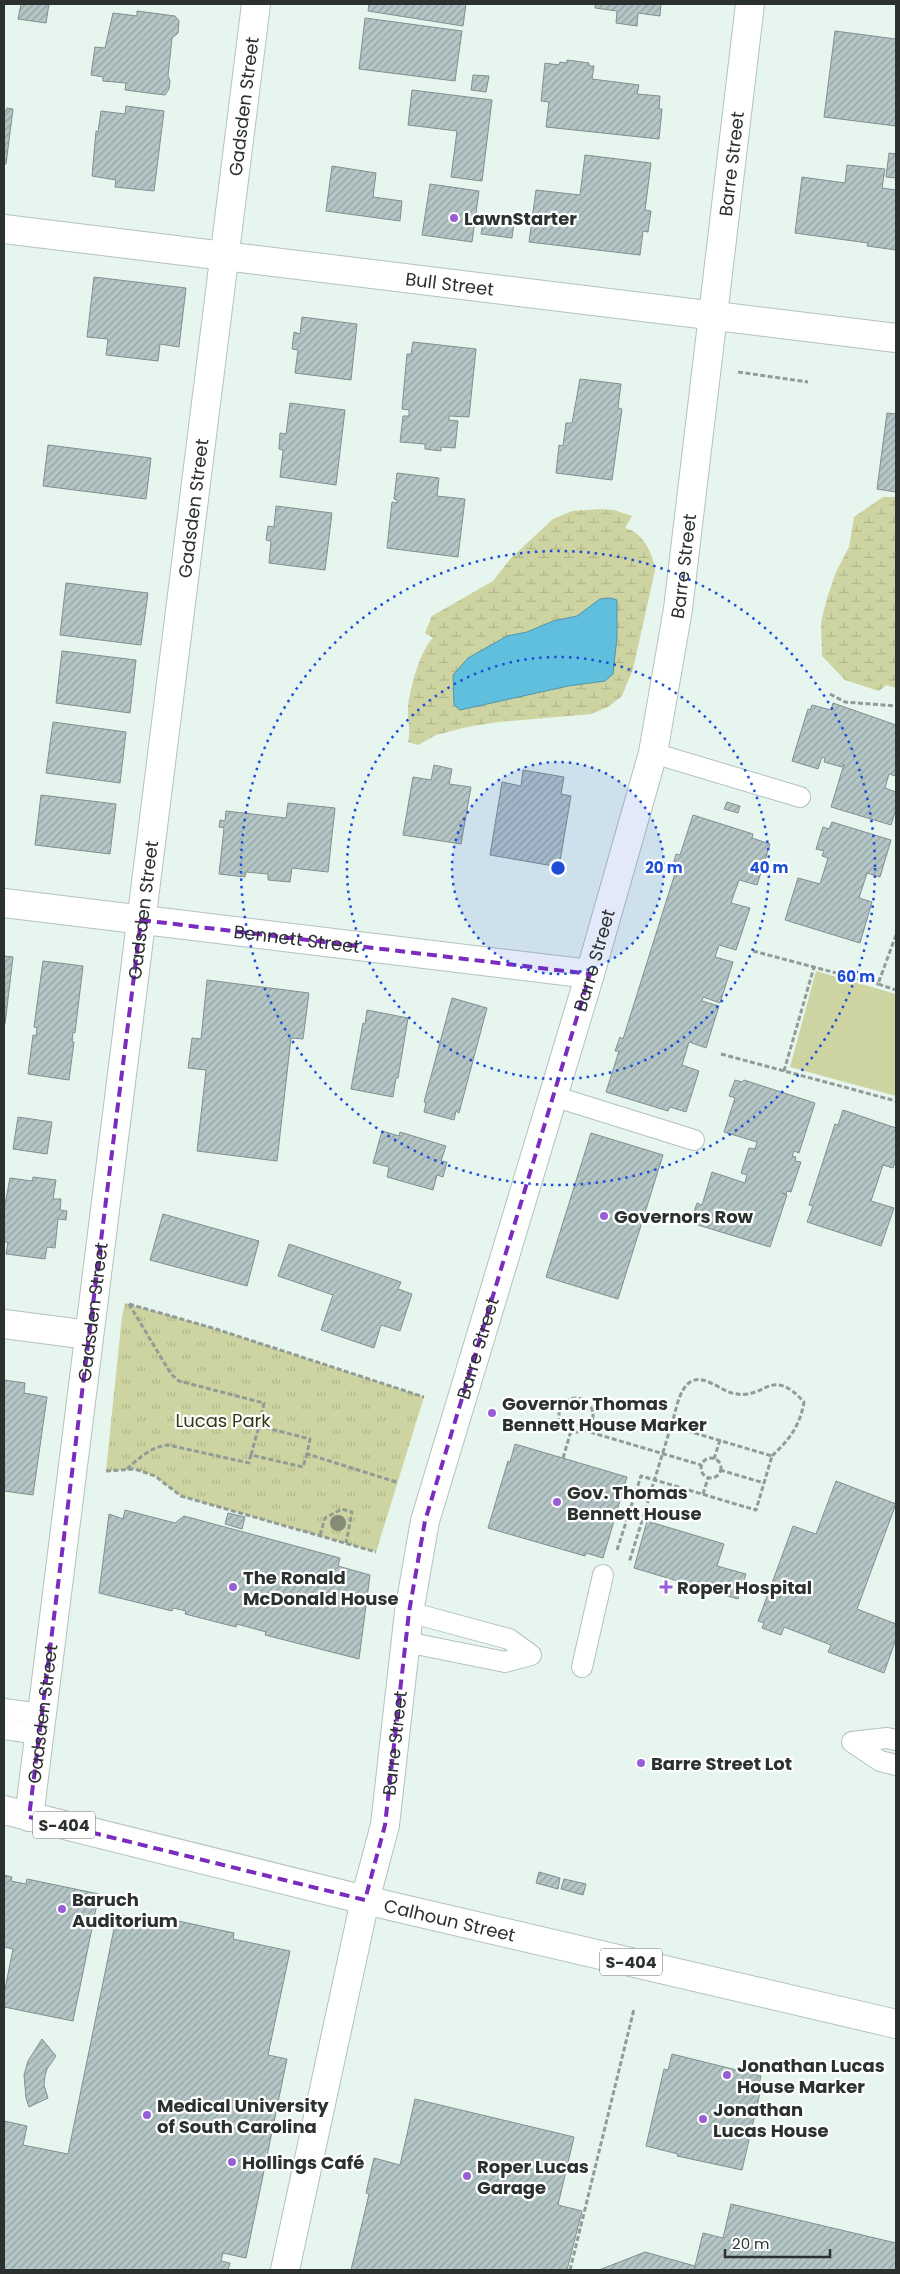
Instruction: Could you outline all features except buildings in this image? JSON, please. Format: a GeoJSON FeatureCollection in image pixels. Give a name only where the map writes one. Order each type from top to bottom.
{"type":"FeatureCollection","features":[{"type":"Feature","properties":{"kind":"street","name":"Gadsden Street"},"geometry":{"type":"LineString","coordinates":[[17,1814],[41,1724],[256,4]]}},
{"type":"Feature","properties":{"kind":"street","name":"Barre Street"},"geometry":{"type":"LineString","coordinates":[[285,2270],[366,1900],[385,1825],[409,1612],[425,1521],[590,974],[653,753],[678,609],[750,4]]}},
{"type":"Feature","properties":{"kind":"street","name":"Bull Street"},"geometry":{"type":"LineString","coordinates":[[4,229],[896,338]]}},
{"type":"Feature","properties":{"kind":"street","name":"Bennett Street"},"geometry":{"type":"LineString","coordinates":[[4,903],[590,974]]}},
{"type":"Feature","properties":{"kind":"street"},"geometry":{"type":"LineString","coordinates":[[4,1324],[89,1335]]}},
{"type":"Feature","properties":{"kind":"street","name":"Calhoun Street"},"geometry":{"type":"LineString","coordinates":[[17,1814],[366,1900],[896,2024]]}},
{"type":"Feature","properties":{"kind":"lane"},"geometry":{"type":"LineString","coordinates":[[653,753],[800,797]]}},
{"type":"Feature","properties":{"kind":"lane"},"geometry":{"type":"LineString","coordinates":[[553,1096],[694,1140]]}},
{"type":"Feature","properties":{"kind":"lane"},"geometry":{"type":"LineString","coordinates":[[582,1667],[603,1575]]}},
{"type":"Feature","properties":{"kind":"lane"},"geometry":{"type":"LineString","coordinates":[[406,1642],[505,1662],[531,1655],[509,1639],[409,1612]]}},
{"type":"Feature","properties":{"kind":"lane"},"geometry":{"type":"LineString","coordinates":[[4,1709],[41,1724]]}},
{"type":"Feature","properties":{"kind":"lane"},"geometry":{"type":"LineString","coordinates":[[4,1730],[41,1724]]}},
{"type":"Feature","properties":{"kind":"lane"},"geometry":{"type":"LineString","coordinates":[[896,1740],[887,1738],[852,1742],[880,1761],[896,1765]]}},
{"type":"Feature","properties":{"kind":"path"},"geometry":{"type":"LineString","coordinates":[[738,372],[808,382]]}},
{"type":"Feature","properties":{"kind":"path"},"geometry":{"type":"LineString","coordinates":[[830,694],[845,702],[896,706]]}},
{"type":"Feature","properties":{"kind":"path"},"geometry":{"type":"LineString","coordinates":[[878,984],[896,935]]}},
{"type":"Feature","properties":{"kind":"path"},"geometry":{"type":"LineString","coordinates":[[752,950],[896,990]]}},
{"type":"Feature","properties":{"kind":"path"},"geometry":{"type":"LineString","coordinates":[[784,1071],[814,967]]}},
{"type":"Feature","properties":{"kind":"path"},"geometry":{"type":"LineString","coordinates":[[721,1054],[896,1101]]}},
{"type":"Feature","properties":{"kind":"path"},"geometry":{"type":"LineString","coordinates":[[126,1469],[161,1445],[249,1463],[264,1403],[179,1381],[171,1374],[127,1303],[216,1329],[424,1397]]}},
{"type":"Feature","properties":{"kind":"path"},"geometry":{"type":"LineString","coordinates":[[614,1558],[641,1476],[656,1480],[756,1510],[772,1456],[795,1432],[801,1418],[804,1402],[794,1391],[782,1384],[768,1385],[748,1395],[733,1393],[703,1380],[693,1381],[686,1387],[680,1396],[656,1480],[627,1572]]}},
{"type":"Feature","properties":{"kind":"path"},"geometry":{"type":"LineString","coordinates":[[583,1430],[591,1422],[591,1406],[583,1399],[572,1398],[563,1403],[559,1413],[562,1424],[571,1431],[583,1430],[701,1465]]}},
{"type":"Feature","properties":{"kind":"path"},"geometry":{"type":"LineString","coordinates":[[251,1455],[303,1467],[307,1454],[310,1439],[259,1426]]}},
{"type":"Feature","properties":{"kind":"path"},"geometry":{"type":"LineString","coordinates":[[671,1426],[772,1456]]}},
{"type":"Feature","properties":{"kind":"path"},"geometry":{"type":"LineString","coordinates":[[563,1458],[571,1431]]}},
{"type":"Feature","properties":{"kind":"path"},"geometry":{"type":"LineString","coordinates":[[714,1459],[720,1440]]}},
{"type":"Feature","properties":{"kind":"path"},"geometry":{"type":"LineString","coordinates":[[307,1454],[396,1482]]}},
{"type":"Feature","properties":{"kind":"path"},"geometry":{"type":"LineString","coordinates":[[714,1459],[720,1464],[720,1470],[718,1476],[708,1478],[701,1472],[701,1465],[706,1460],[714,1459]]}},
{"type":"Feature","properties":{"kind":"path"},"geometry":{"type":"LineString","coordinates":[[106,1471],[135,1469],[155,1476],[181,1496],[376,1552]]}},
{"type":"Feature","properties":{"kind":"path"},"geometry":{"type":"LineString","coordinates":[[720,1470],[764,1483]]}},
{"type":"Feature","properties":{"kind":"path"},"geometry":{"type":"LineString","coordinates":[[703,1494],[708,1478]]}},
{"type":"Feature","properties":{"kind":"path"},"geometry":{"type":"LineString","coordinates":[[320,1535],[325,1518],[342,1510],[352,1512],[346,1543]]}},
{"type":"Feature","properties":{"kind":"path"},"geometry":{"type":"LineString","coordinates":[[570,2270],[634,2009]]}},
{"type":"Feature","properties":{"kind":"highlighted area"},"geometry":{"type":"Polygon","coordinates":[[[141,920],[590,974],[425,1521],[409,1612],[385,1825],[365,1900],[29,1817],[141,920]]]}},
{"type":"Feature","properties":{"kind":"green space"},"geometry":{"type":"Polygon","coordinates":[[[883,497],[896,497],[896,688],[886,685],[879,691],[845,680],[822,656],[821,622],[836,572],[849,547],[854,517],[883,497]]]}},
{"type":"Feature","properties":{"kind":"green space"},"geometry":{"type":"Polygon","coordinates":[[[614,510],[632,516],[625,528],[637,534],[646,544],[655,570],[633,669],[622,696],[608,707],[591,714],[498,722],[436,735],[418,745],[408,742],[409,699],[420,660],[433,638],[425,633],[432,616],[493,581],[511,558],[553,519],[572,511],[614,510]]]}},
{"type":"Feature","properties":{"kind":"green space"},"geometry":{"type":"Polygon","coordinates":[[[816,971],[896,994],[896,1096],[790,1067],[816,971]]]}},
{"type":"Feature","properties":{"kind":"green space","name":"Lucas Park"},"geometry":{"type":"Polygon","coordinates":[[[125,1303],[216,1329],[424,1397],[376,1552],[181,1496],[155,1476],[135,1469],[106,1471],[122,1316],[125,1303]]]}},
{"type":"Feature","properties":{"kind":"water"},"geometry":{"type":"Polygon","coordinates":[[[610,598],[617,600],[617,637],[613,674],[605,681],[568,686],[460,710],[454,705],[453,675],[468,658],[507,636],[527,632],[553,621],[577,616],[600,599],[610,598]]]}},
{"type":"Feature","properties":{"kind":"place","name":"LawnStarter"},"geometry":{"type":"Point","coordinates":[454,218]}},
{"type":"Feature","properties":{"kind":"place","name":"Governors Row"},"geometry":{"type":"Point","coordinates":[604,1216]}},
{"type":"Feature","properties":{"kind":"place","name":"Governor Thomas Bennett House Marker"},"geometry":{"type":"Point","coordinates":[492,1413]}},
{"type":"Feature","properties":{"kind":"place","name":"Gov. Thomas Bennett House"},"geometry":{"type":"Point","coordinates":[557,1502]}},
{"type":"Feature","properties":{"kind":"place","name":"The Ronald McDonald House"},"geometry":{"type":"Point","coordinates":[233,1587]}},
{"type":"Feature","properties":{"kind":"place","name":"Roper Hospital"},"geometry":{"type":"Point","coordinates":[666,1587]}},
{"type":"Feature","properties":{"kind":"place","name":"Barre Street Lot"},"geometry":{"type":"Point","coordinates":[641,1763]}},
{"type":"Feature","properties":{"kind":"place","name":"Baruch Auditorium"},"geometry":{"type":"Point","coordinates":[62,1909]}},
{"type":"Feature","properties":{"kind":"place","name":"Jonathan Lucas House Marker"},"geometry":{"type":"Point","coordinates":[727,2075]}},
{"type":"Feature","properties":{"kind":"place","name":"Medical University of South Carolina"},"geometry":{"type":"Point","coordinates":[147,2115]}},
{"type":"Feature","properties":{"kind":"place","name":"Jonathan Lucas House"},"geometry":{"type":"Point","coordinates":[703,2119]}},
{"type":"Feature","properties":{"kind":"place","name":"Hollings Café"},"geometry":{"type":"Point","coordinates":[232,2162]}},
{"type":"Feature","properties":{"kind":"place","name":"Roper Lucas Garage"},"geometry":{"type":"Point","coordinates":[467,2176]}}]}
